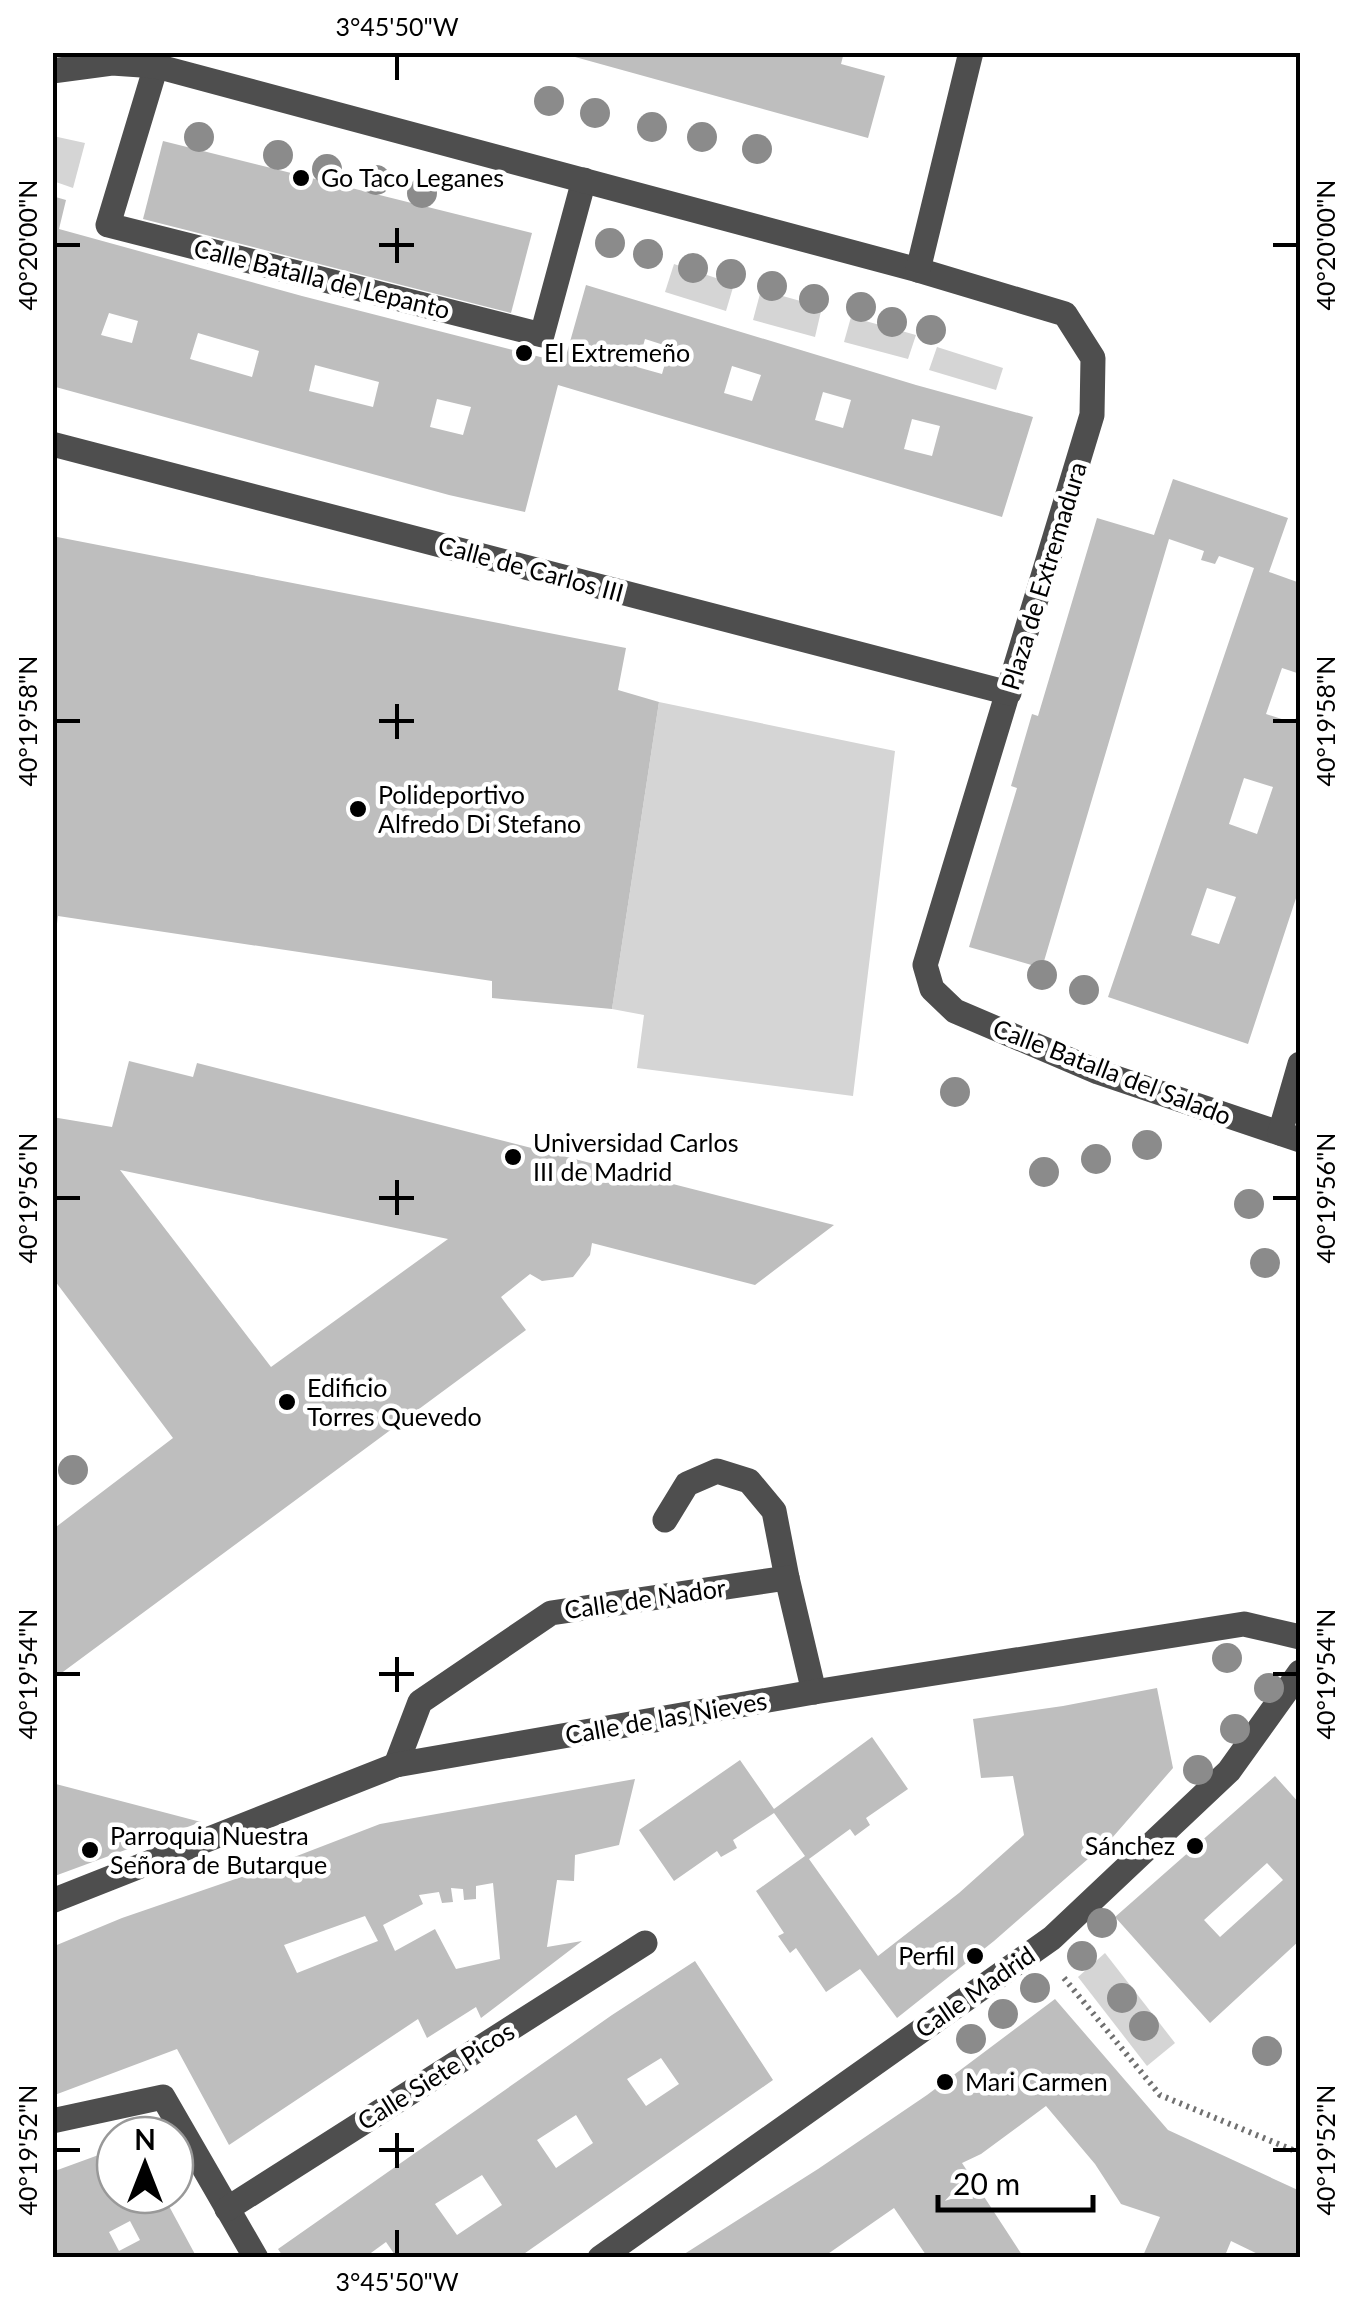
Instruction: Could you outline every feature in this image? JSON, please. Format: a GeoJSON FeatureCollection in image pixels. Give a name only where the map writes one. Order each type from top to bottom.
{"type":"FeatureCollection","features":[{"type":"Feature","properties":{"kind":"street"},"geometry":{"type":"LineString","coordinates":[[52,71],[112,63],[156,66],[918,270],[970,52]]}},
{"type":"Feature","properties":{"kind":"street","name":"Calle Batalla de Lepanto"},"geometry":{"type":"LineString","coordinates":[[156,66],[108,225],[542,334],[584,180]]}},
{"type":"Feature","properties":{"kind":"street","name":"Plaza de Extremadura"},"geometry":{"type":"LineString","coordinates":[[918,270],[1065,314],[1093,358],[1092,415],[925,965],[932,989]]}},
{"type":"Feature","properties":{"kind":"street","name":"Calle de Carlos III"},"geometry":{"type":"LineString","coordinates":[[52,444],[1009,693]]}},
{"type":"Feature","properties":{"kind":"street","name":"Calle Batalla del Salado"},"geometry":{"type":"LineString","coordinates":[[932,989],[955,1011],[1098,1072],[1290,1136]]}},
{"type":"Feature","properties":{"kind":"street"},"geometry":{"type":"LineString","coordinates":[[1290,1136],[1300,1064]]}},
{"type":"Feature","properties":{"kind":"street"},"geometry":{"type":"LineString","coordinates":[[665,1520],[687,1484],[718,1471],[749,1481],[774,1511],[814,1692]]}},
{"type":"Feature","properties":{"kind":"street","name":"Calle de Nador"},"geometry":{"type":"LineString","coordinates":[[396,1765],[420,1702],[552,1613],[787,1578]]}},
{"type":"Feature","properties":{"kind":"street","name":"Calle de las Nieves"},"geometry":{"type":"LineString","coordinates":[[52,1901],[396,1765],[814,1692],[1244,1624],[1300,1637]]}},
{"type":"Feature","properties":{"kind":"street","name":"Calle Madrid"},"geometry":{"type":"LineString","coordinates":[[600,2258],[1052,1938],[1228,1771],[1300,1672]]}},
{"type":"Feature","properties":{"kind":"street","name":"Calle Siete Picos"},"geometry":{"type":"LineString","coordinates":[[226,2209],[644,1943]]}},
{"type":"Feature","properties":{"kind":"street"},"geometry":{"type":"LineString","coordinates":[[52,2121],[163,2098],[256,2258]]}},
{"type":"Feature","properties":{"kind":"path"},"geometry":{"type":"LineString","coordinates":[[1056,1969],[1160,2095],[1300,2153]]}},
{"type":"Feature","properties":{"kind":"shaded area"},"geometry":{"type":"Polygon","coordinates":[[[53,136],[85,143],[73,188],[53,181],[53,136]]]}},
{"type":"Feature","properties":{"kind":"shaded area"},"geometry":{"type":"Polygon","coordinates":[[[674,264],[734,284],[726,311],[665,292],[674,264]]]}},
{"type":"Feature","properties":{"kind":"shaded area"},"geometry":{"type":"Polygon","coordinates":[[[761,290],[822,307],[815,337],[753,320],[761,290]]]}},
{"type":"Feature","properties":{"kind":"shaded area"},"geometry":{"type":"Polygon","coordinates":[[[851,317],[916,335],[908,359],[844,342],[851,317]]]}},
{"type":"Feature","properties":{"kind":"shaded area"},"geometry":{"type":"Polygon","coordinates":[[[937,347],[1003,368],[996,390],[929,370],[937,347]]]}},
{"type":"Feature","properties":{"kind":"shaded area"},"geometry":{"type":"Polygon","coordinates":[[[659,702],[895,751],[853,1096],[637,1068],[644,1015],[612,1009],[659,702]]]}},
{"type":"Feature","properties":{"kind":"shaded area"},"geometry":{"type":"Polygon","coordinates":[[[1105,1953],[1175,2043],[1147,2066],[1078,1977],[1105,1953]]]}},
{"type":"Feature","properties":{"kind":"building"},"geometry":{"type":"Polygon","coordinates":[[[557,52],[844,52],[841,64],[885,76],[868,138],[557,52]]]}},
{"type":"Feature","properties":{"kind":"building"},"geometry":{"type":"Polygon","coordinates":[[[163,141],[532,233],[511,313],[143,219],[163,141]]]}},
{"type":"Feature","properties":{"kind":"building"},"geometry":{"type":"Polygon","coordinates":[[[52,196],[66,200],[59,229],[564,363],[586,285],[1033,417],[1002,517],[558,385],[525,512],[449,495],[52,386],[52,196]],[[109,313],[101,335],[132,343],[138,321],[109,313]],[[198,333],[190,359],[252,377],[259,351],[198,333]],[[645,339],[637,367],[662,374],[670,347],[645,339]],[[315,365],[309,391],[373,407],[379,382],[315,365]],[[732,366],[724,393],[752,401],[761,375],[732,366]],[[823,392],[815,420],[843,428],[851,400],[823,392]],[[437,399],[430,427],[463,435],[471,407],[437,399]],[[912,419],[904,449],[932,456],[940,426],[912,419]]]}},
{"type":"Feature","properties":{"kind":"building"},"geometry":{"type":"Polygon","coordinates":[[[1173,479],[1288,518],[1269,572],[1300,583],[1300,674],[1282,668],[1266,714],[1294,723],[1300,707],[1300,886],[1248,1044],[1108,997],[1254,568],[1219,556],[1215,564],[1201,560],[1204,551],[1169,539],[1042,968],[969,947],[1017,788],[1011,786],[1032,714],[1038,716],[1097,518],[1154,535],[1173,479]],[[1244,778],[1229,824],[1257,834],[1273,787],[1244,778]],[[1207,888],[1191,935],[1219,944],[1236,897],[1207,888]]]}},
{"type":"Feature","properties":{"kind":"building","name":"Polideportivo Alfredo Di Stefano"},"geometry":{"type":"Polygon","coordinates":[[[52,536],[626,648],[618,690],[659,702],[612,1009],[492,998],[492,981],[58,916],[55,939],[52,938],[52,536]]]}},
{"type":"Feature","properties":{"kind":"building","name":"Edificio Torres Quevedo"},"geometry":{"type":"Polygon","coordinates":[[[129,1061],[193,1077],[197,1063],[834,1225],[755,1285],[592,1243],[590,1255],[573,1277],[542,1281],[530,1274],[501,1297],[526,1330],[52,1680],[52,1530],[173,1438],[52,1277],[52,1117],[112,1127],[129,1061]],[[120,1170],[271,1367],[448,1239],[120,1170]]]}},
{"type":"Feature","properties":{"kind":"building"},"geometry":{"type":"Polygon","coordinates":[[[1157,1688],[1173,1768],[1112,1838],[994,1941],[897,2018],[860,1969],[826,1992],[796,1948],[790,1953],[778,1936],[784,1933],[756,1891],[805,1856],[774,1813],[733,1840],[737,1848],[721,1857],[717,1851],[674,1881],[639,1830],[740,1760],[774,1809],[872,1737],[908,1789],[866,1818],[870,1825],[855,1836],[850,1829],[809,1859],[878,1956],[959,1893],[1024,1835],[1013,1776],[981,1778],[973,1719],[1157,1688]]]}},
{"type":"Feature","properties":{"kind":"building"},"geometry":{"type":"Polygon","coordinates":[[[1275,1776],[1300,1804],[1300,1940],[1210,2023],[1115,1917],[1275,1776]],[[1267,1863],[1204,1920],[1220,1937],[1283,1880],[1267,1863]]]}},
{"type":"Feature","properties":{"kind":"building"},"geometry":{"type":"Polygon","coordinates":[[[635,1779],[619,1845],[575,1855],[574,1881],[557,1880],[547,1947],[582,1941],[481,2018],[476,2007],[427,2038],[418,2019],[229,2145],[177,2049],[52,2096],[52,1947],[380,1824],[635,1779]],[[493,1883],[476,1886],[476,1899],[464,1900],[463,1889],[451,1888],[453,1902],[442,1903],[439,1892],[419,1895],[423,1904],[383,1925],[395,1951],[435,1929],[456,1969],[500,1959],[493,1883]],[[365,1916],[284,1945],[297,1973],[378,1941],[365,1916]]]}},
{"type":"Feature","properties":{"kind":"building","name":"Parroquia Nuestra Señora de Butarque"},"geometry":{"type":"Polygon","coordinates":[[[52,1783],[201,1822],[52,1877],[52,1783]]]}},
{"type":"Feature","properties":{"kind":"building"},"geometry":{"type":"Polygon","coordinates":[[[695,1961],[773,2080],[518,2258],[397,2258],[386,2242],[364,2258],[284,2258],[278,2249],[695,1961]],[[661,2058],[627,2079],[646,2106],[679,2084],[661,2058]],[[576,2115],[537,2140],[556,2168],[593,2143],[576,2115]],[[482,2175],[435,2204],[457,2235],[502,2205],[482,2175]]]}},
{"type":"Feature","properties":{"kind":"building"},"geometry":{"type":"Polygon","coordinates":[[[1055,1999],[1168,2130],[1300,2191],[1300,2258],[1266,2258],[1231,2241],[1224,2258],[1142,2258],[1160,2217],[1121,2204],[1095,2164],[1046,2106],[981,2154],[962,2163],[1024,2258],[928,2258],[894,2208],[822,2258],[678,2258],[927,2095],[1055,1999]]]}},
{"type":"Feature","properties":{"kind":"building"},"geometry":{"type":"Polygon","coordinates":[[[95,2156],[95,2215],[174,2215],[197,2258],[52,2258],[52,2172],[95,2156]],[[130,2221],[109,2232],[119,2251],[140,2240],[130,2221]]]}},
{"type":"Feature","properties":{"kind":"place","name":"Go Taco Leganes"},"geometry":{"type":"Point","coordinates":[301,178]}},
{"type":"Feature","properties":{"kind":"place","name":"El Extremeño"},"geometry":{"type":"Point","coordinates":[524,353]}},
{"type":"Feature","properties":{"kind":"place","name":"Polideportivo Alfredo Di Stefano"},"geometry":{"type":"Point","coordinates":[358,809]}},
{"type":"Feature","properties":{"kind":"place","name":"Universidad Carlos III de Madrid"},"geometry":{"type":"Point","coordinates":[513,1157]}},
{"type":"Feature","properties":{"kind":"place","name":"Edificio Torres Quevedo"},"geometry":{"type":"Point","coordinates":[287,1402]}},
{"type":"Feature","properties":{"kind":"place","name":"Sánchez"},"geometry":{"type":"Point","coordinates":[1195,1846]}},
{"type":"Feature","properties":{"kind":"place","name":"Parroquia Nuestra Señora de Butarque"},"geometry":{"type":"Point","coordinates":[90,1850]}},
{"type":"Feature","properties":{"kind":"place","name":"Perfil"},"geometry":{"type":"Point","coordinates":[975,1956]}},
{"type":"Feature","properties":{"kind":"place","name":"Mari Carmen"},"geometry":{"type":"Point","coordinates":[945,2082]}}]}
